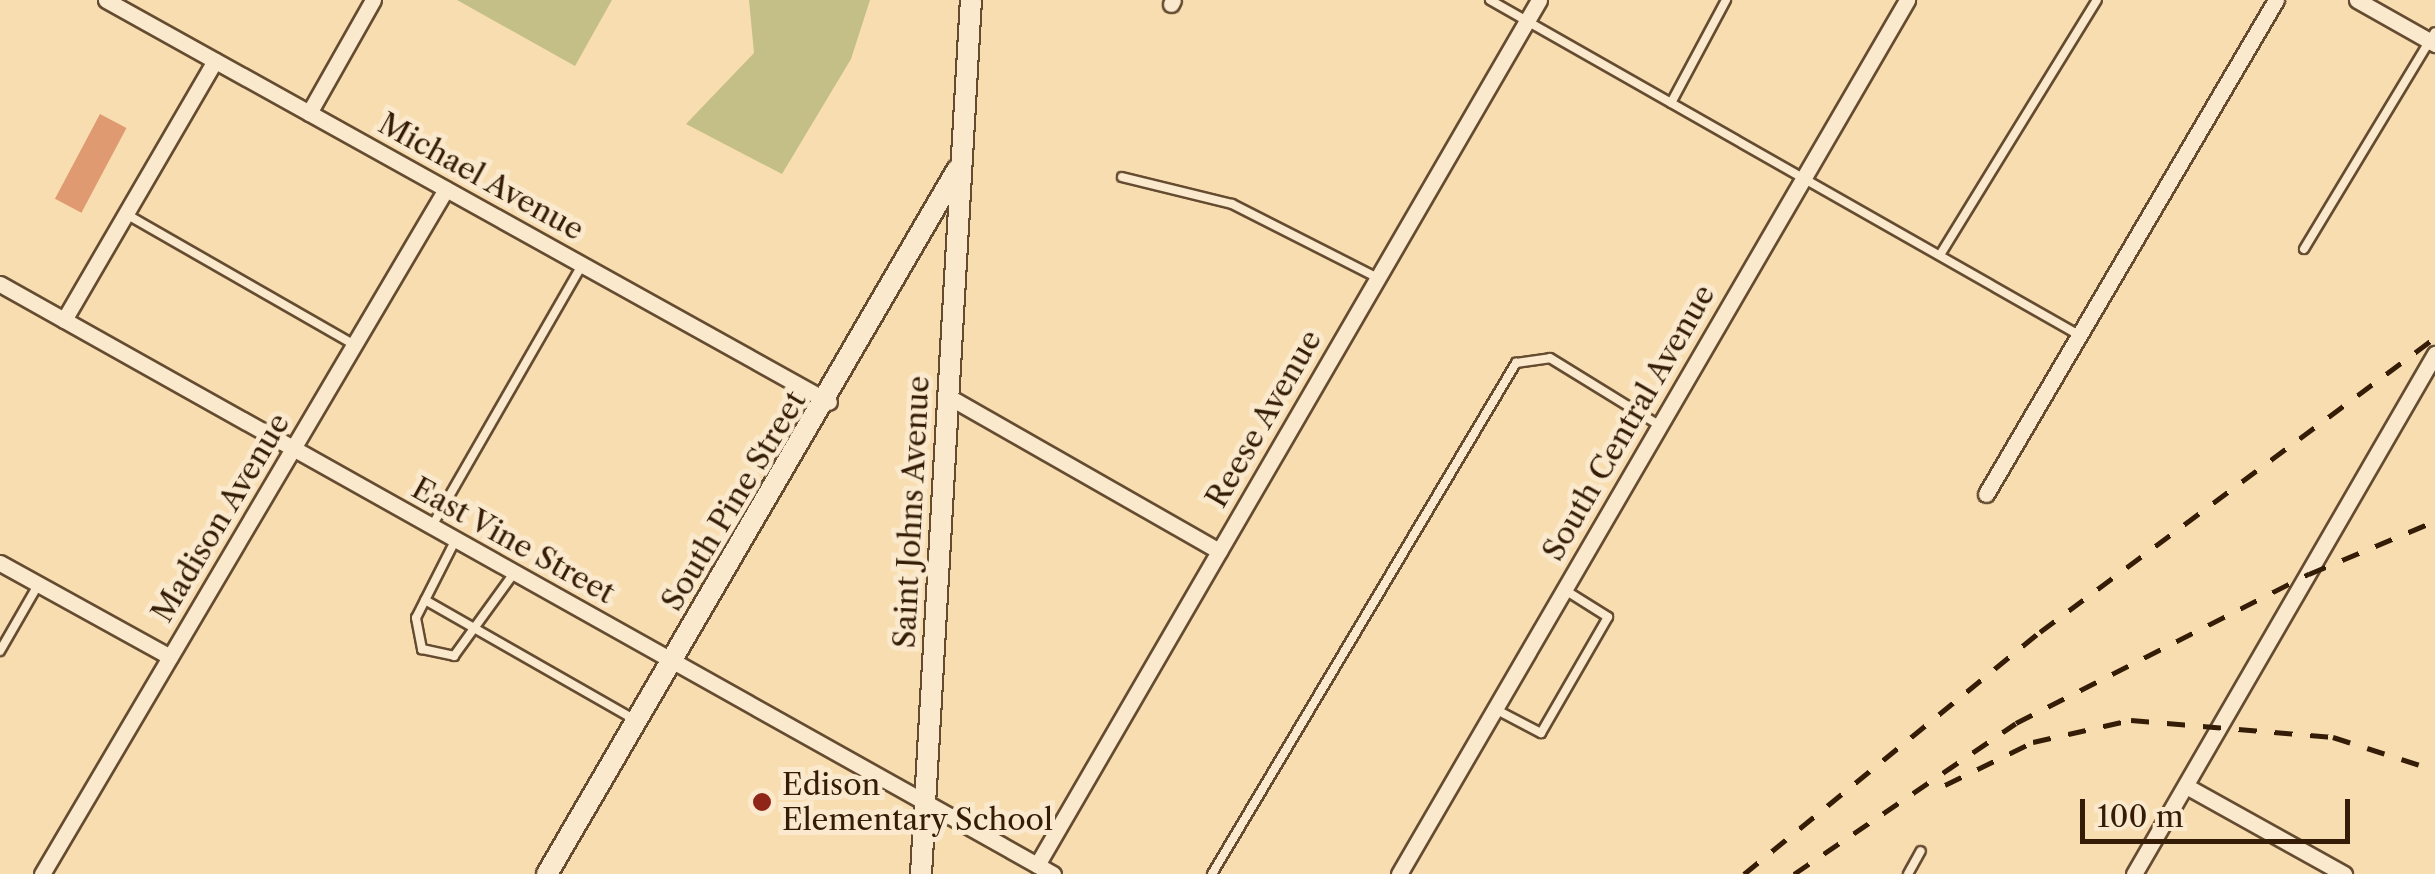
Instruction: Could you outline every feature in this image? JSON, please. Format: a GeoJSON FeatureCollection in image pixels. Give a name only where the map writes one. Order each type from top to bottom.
{"type":"FeatureCollection","features":[{"type":"Feature","properties":{"kind":"main road","name":"Saint Johns Avenue"},"geometry":{"type":"LineString","coordinates":[[920,874],[971,0]]}},
{"type":"Feature","properties":{"kind":"main road","name":"South Pine Street"},"geometry":{"type":"LineString","coordinates":[[547,874],[829,402],[964,154]]}},
{"type":"Feature","properties":{"kind":"street","name":"Michael Avenue"},"geometry":{"type":"LineString","coordinates":[[106,0],[829,402]]}},
{"type":"Feature","properties":{"kind":"street"},"geometry":{"type":"LineString","coordinates":[[309,113],[373,0]]}},
{"type":"Feature","properties":{"kind":"street","name":"Reese Avenue"},"geometry":{"type":"LineString","coordinates":[[1037,865],[1540,0]]}},
{"type":"Feature","properties":{"kind":"street","name":"South Central Avenue"},"geometry":{"type":"LineString","coordinates":[[1400,874],[1908,0]]}},
{"type":"Feature","properties":{"kind":"street"},"geometry":{"type":"LineString","coordinates":[[1986,494],[2276,0]]}},
{"type":"Feature","properties":{"kind":"street"},"geometry":{"type":"LineString","coordinates":[[2358,0],[2433,39]]}},
{"type":"Feature","properties":{"kind":"street"},"geometry":{"type":"LineString","coordinates":[[64,320],[215,60]]}},
{"type":"Feature","properties":{"kind":"street","name":"Madison Avenue"},"geometry":{"type":"LineString","coordinates":[[42,874],[446,190]]}},
{"type":"Feature","properties":{"kind":"street","name":"East Vine Street"},"geometry":{"type":"LineString","coordinates":[[0,284],[1053,874]]}},
{"type":"Feature","properties":{"kind":"street"},"geometry":{"type":"LineString","coordinates":[[2134,874],[2435,354]]}},
{"type":"Feature","properties":{"kind":"street"},"geometry":{"type":"LineString","coordinates":[[948,397],[1219,551]]}},
{"type":"Feature","properties":{"kind":"street"},"geometry":{"type":"LineString","coordinates":[[0,562],[170,658]]}},
{"type":"Feature","properties":{"kind":"street"},"geometry":{"type":"LineString","coordinates":[[2186,786],[2344,874]]}},
{"type":"Feature","properties":{"kind":"lane"},"geometry":{"type":"LineString","coordinates":[[1490,0],[2079,335]]}},
{"type":"Feature","properties":{"kind":"lane"},"geometry":{"type":"LineString","coordinates":[[1672,103],[1726,0]]}},
{"type":"Feature","properties":{"kind":"lane"},"geometry":{"type":"LineString","coordinates":[[1940,255],[2097,0]]}},
{"type":"Feature","properties":{"kind":"lane"},"geometry":{"type":"LineString","coordinates":[[2304,248],[2433,39]]}},
{"type":"Feature","properties":{"kind":"lane"},"geometry":{"type":"LineString","coordinates":[[1122,176],[1232,204],[1378,278]]}},
{"type":"Feature","properties":{"kind":"lane"},"geometry":{"type":"LineString","coordinates":[[126,214],[355,344]]}},
{"type":"Feature","properties":{"kind":"lane"},"geometry":{"type":"LineString","coordinates":[[432,527],[582,265]]}},
{"type":"Feature","properties":{"kind":"lane"},"geometry":{"type":"LineString","coordinates":[[1212,874],[1516,363],[1550,358],[1659,425]]}},
{"type":"Feature","properties":{"kind":"lane"},"geometry":{"type":"LineString","coordinates":[[456,540],[416,618],[422,649],[454,656],[480,631],[514,574]]}},
{"type":"Feature","properties":{"kind":"lane"},"geometry":{"type":"LineString","coordinates":[[0,651],[38,584]]}},
{"type":"Feature","properties":{"kind":"lane"},"geometry":{"type":"LineString","coordinates":[[1495,708],[1540,733],[1608,616],[1564,590]]}},
{"type":"Feature","properties":{"kind":"lane"},"geometry":{"type":"LineString","coordinates":[[425,600],[638,721]]}},
{"type":"Feature","properties":{"kind":"lane"},"geometry":{"type":"LineString","coordinates":[[1908,874],[1921,851]]}},
{"type":"Feature","properties":{"kind":"shaded area"},"geometry":{"type":"Polygon","coordinates":[[[457,0],[612,0],[575,66],[457,0]]]}},
{"type":"Feature","properties":{"kind":"shaded area"},"geometry":{"type":"Polygon","coordinates":[[[749,0],[870,0],[851,59],[782,174],[686,124],[754,53],[749,0]]]}},
{"type":"Feature","properties":{"kind":"building"},"geometry":{"type":"Polygon","coordinates":[[[100,114],[126,128],[81,213],[55,199],[100,114]]]}},
{"type":"Feature","properties":{"kind":"railway"},"geometry":{"type":"LineString","coordinates":[[1744,874],[2040,632],[2435,338]]}},
{"type":"Feature","properties":{"kind":"railway"},"geometry":{"type":"LineString","coordinates":[[1794,874],[2016,723],[2309,574],[2435,521]]}},
{"type":"Feature","properties":{"kind":"railway"},"geometry":{"type":"LineString","coordinates":[[1945,785],[2033,742],[2131,720],[2333,737],[2435,770]]}},
{"type":"Feature","properties":{"kind":"place","name":"Edison Elementary School"},"geometry":{"type":"Point","coordinates":[762,802]}}]}
